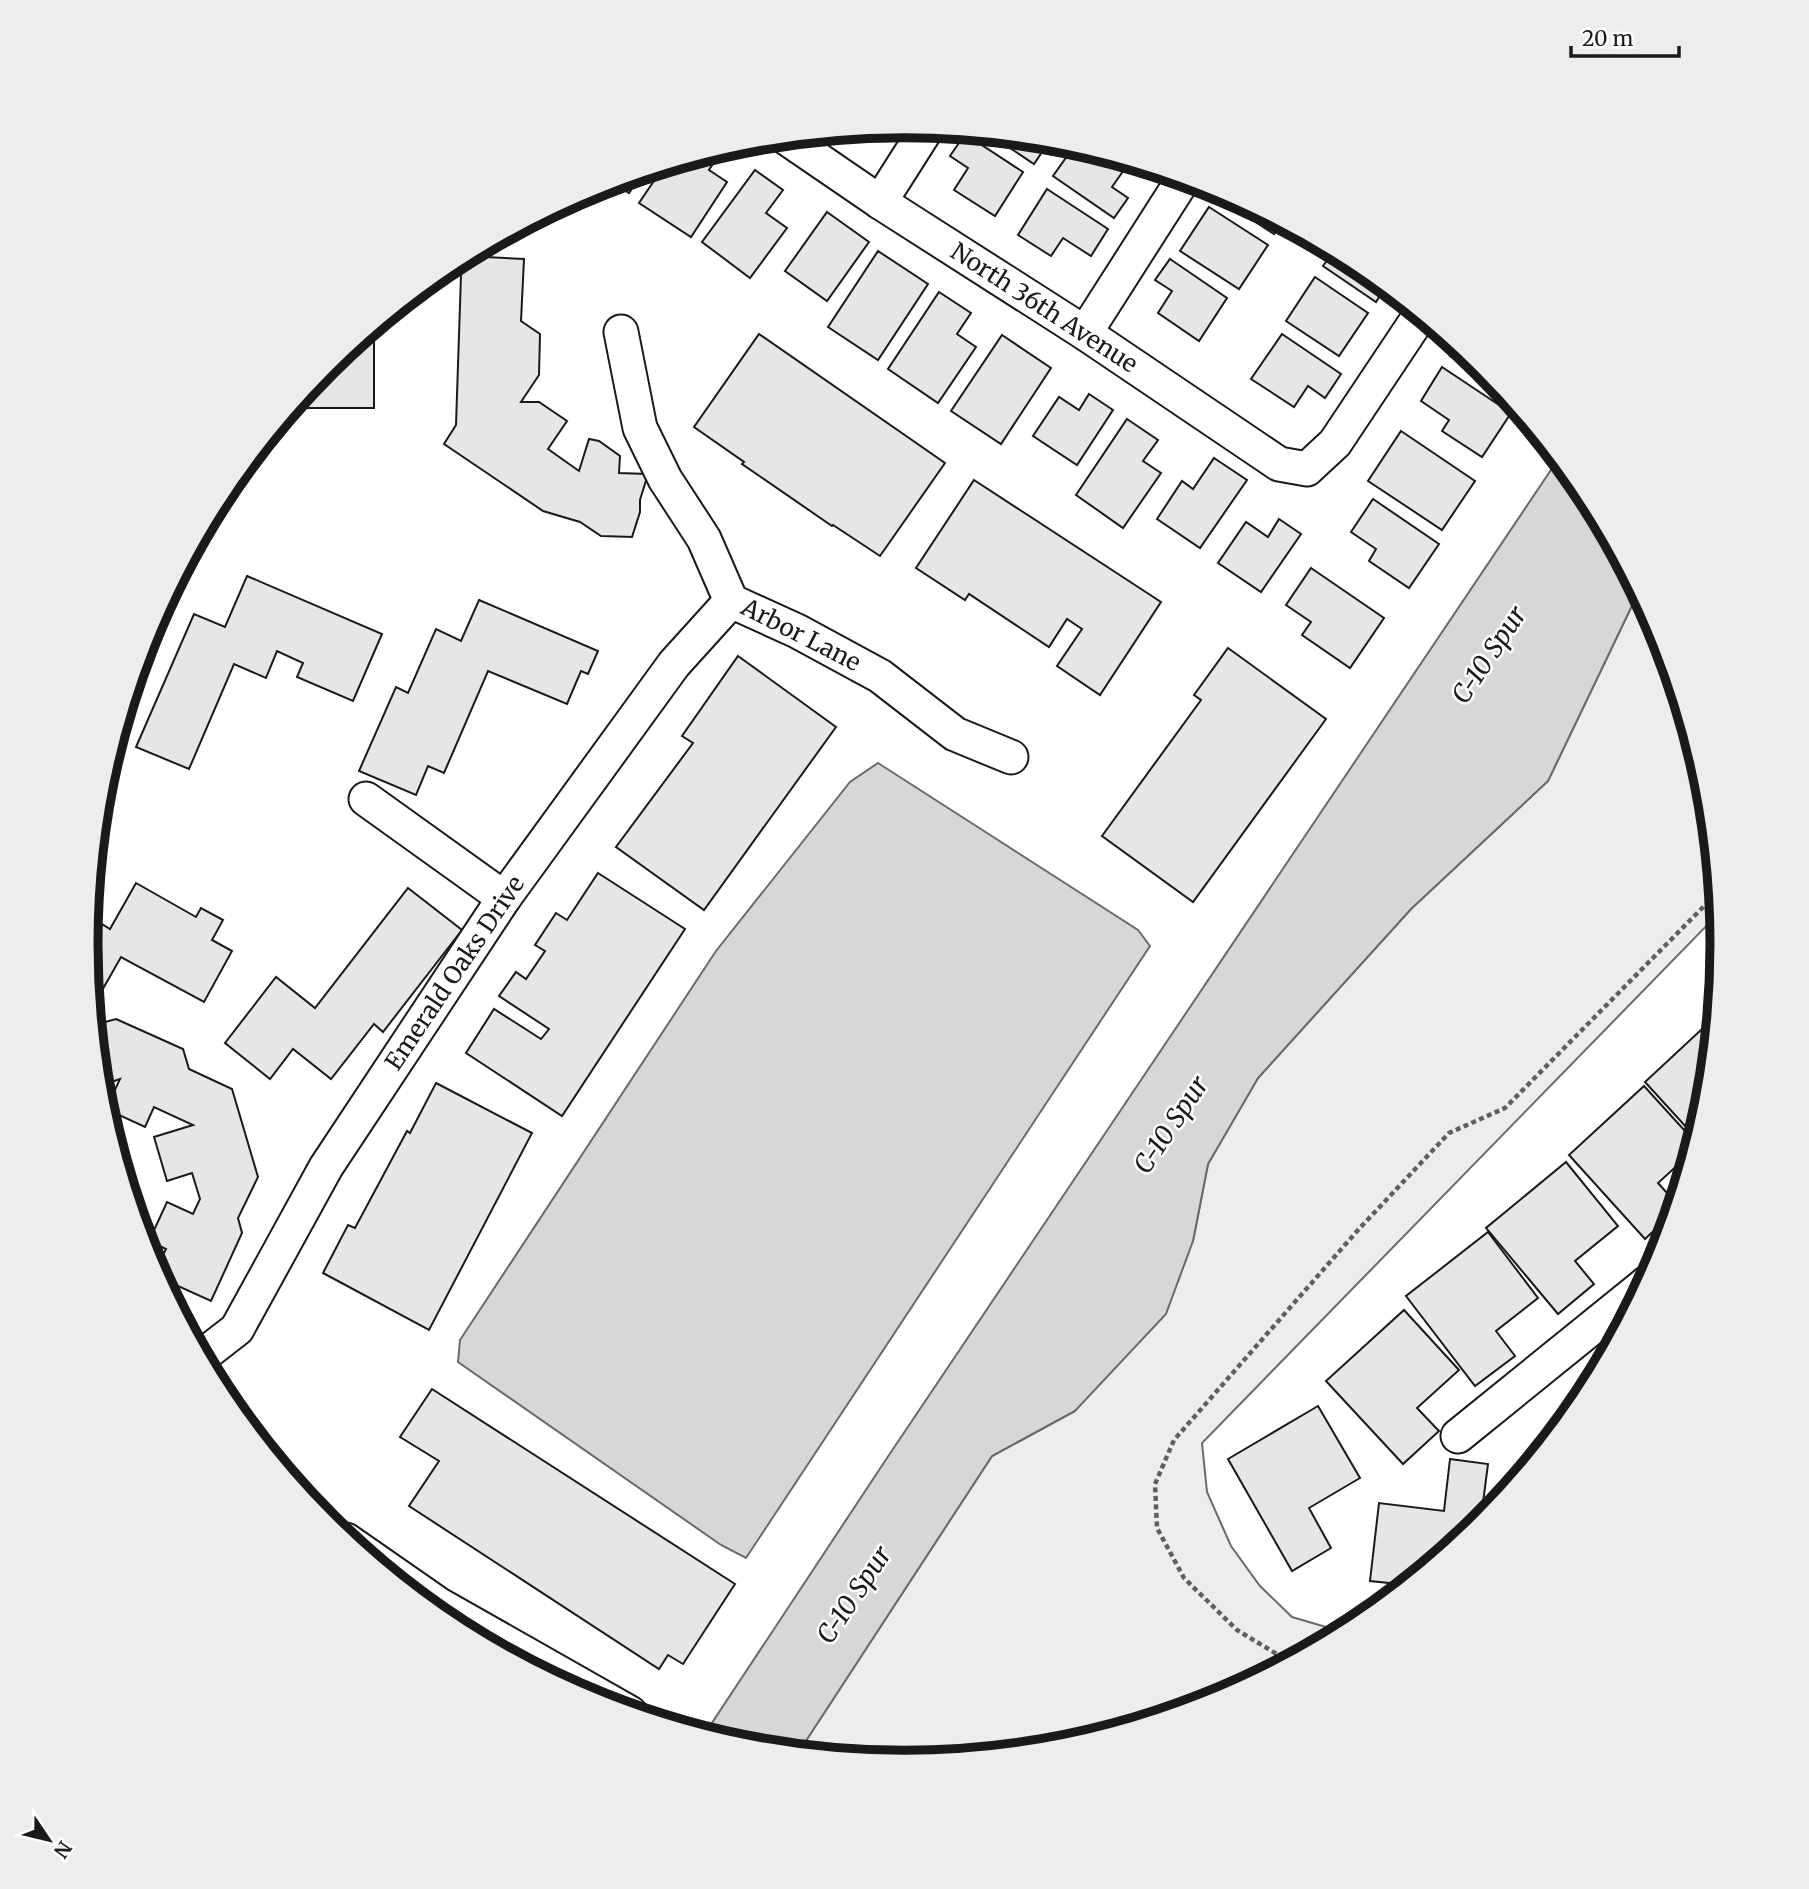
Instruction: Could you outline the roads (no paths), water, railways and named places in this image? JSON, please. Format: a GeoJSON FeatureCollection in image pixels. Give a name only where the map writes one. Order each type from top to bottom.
{"type":"FeatureCollection","features":[{"type":"Feature","properties":{"kind":"street"},"geometry":{"type":"LineString","coordinates":[[880,202],[920,139]]}},
{"type":"Feature","properties":{"kind":"street","name":"North 36th Avenue"},"geometry":{"type":"LineString","coordinates":[[796,145],[1279,464],[1307,469],[1335,443],[1416,322]]}},
{"type":"Feature","properties":{"kind":"street"},"geometry":{"type":"LineString","coordinates":[[1084,333],[1179,186]]}},
{"type":"Feature","properties":{"kind":"street","name":"Arbor Lane"},"geometry":{"type":"LineString","coordinates":[[621,332],[640,428],[665,479],[704,539],[731,601],[797,631],[880,676],[956,734],[1011,757]]}},
{"type":"Feature","properties":{"kind":"street","name":"Emerald Oaks Drive"},"geometry":{"type":"LineString","coordinates":[[208,1351],[237,1329],[326,1167],[504,898],[674,664],[731,601]]}},
{"type":"Feature","properties":{"kind":"street"},"geometry":{"type":"LineString","coordinates":[[366,799],[504,898]]}},
{"type":"Feature","properties":{"kind":"street"},"geometry":{"type":"LineString","coordinates":[[1458,1436],[1630,1297]]}},
{"type":"Feature","properties":{"kind":"water","name":"C-10 Spur"},"geometry":{"type":"Polygon","coordinates":[[[1553,467],[1603,541],[1634,601],[1548,781],[1411,909],[1258,1078],[1208,1164],[1193,1241],[1166,1314],[1075,1411],[992,1456],[804,1744],[709,1727],[1553,467]]]}},
{"type":"Feature","properties":{"kind":"water"},"geometry":{"type":"Polygon","coordinates":[[[878,763],[1138,930],[1150,946],[746,1558],[721,1545],[458,1362],[460,1340],[716,951],[850,782],[878,763]]]}}]}
